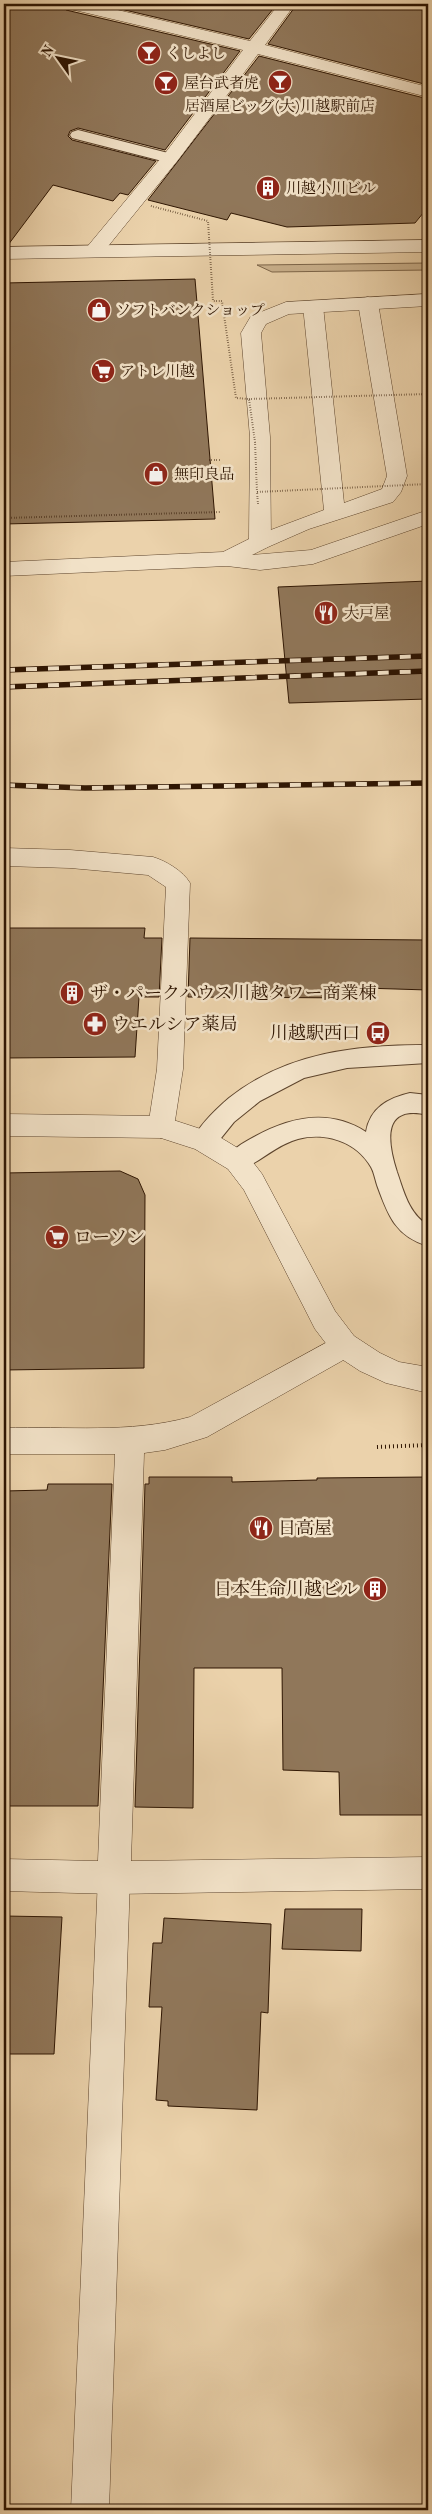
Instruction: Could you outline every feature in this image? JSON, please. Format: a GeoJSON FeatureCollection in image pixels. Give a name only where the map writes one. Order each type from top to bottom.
{"type":"FeatureCollection","features":[{"type":"Feature","properties":{"kind":"street"},"geometry":{"type":"LineString","coordinates":[[72,4],[253,47],[428,92]]}},
{"type":"Feature","properties":{"kind":"street"},"geometry":{"type":"LineString","coordinates":[[94,251],[170,158],[287,4]]}},
{"type":"Feature","properties":{"kind":"street"},"geometry":{"type":"LineString","coordinates":[[4,253],[428,246]]}},
{"type":"Feature","properties":{"kind":"street"},"geometry":{"type":"LineString","coordinates":[[227,559],[260,542],[386,497],[391,492],[396,476],[368,302]]}},
{"type":"Feature","properties":{"kind":"street"},"geometry":{"type":"LineString","coordinates":[[260,542],[260,437],[252,333],[258,320],[286,308],[368,302],[428,303]]}},
{"type":"Feature","properties":{"kind":"street"},"geometry":{"type":"LineString","coordinates":[[313,306],[335,514]]}},
{"type":"Feature","properties":{"kind":"street"},"geometry":{"type":"LineString","coordinates":[[4,569],[227,559],[260,562],[313,557],[428,517]]}},
{"type":"Feature","properties":{"kind":"street"},"geometry":{"type":"LineString","coordinates":[[4,856],[153,866],[178,883],[170,1069],[160,1127]]}},
{"type":"Feature","properties":{"kind":"street"},"geometry":{"type":"LineString","coordinates":[[4,1125],[160,1127],[204,1141],[237,1162],[253,1182],[325,1320],[344,1345],[370,1362],[396,1374],[428,1380]]}},
{"type":"Feature","properties":{"kind":"street"},"geometry":{"type":"LineString","coordinates":[[4,1441],[130,1441],[165,1436],[197,1428],[344,1345]]}},
{"type":"Feature","properties":{"kind":"street"},"geometry":{"type":"LineString","coordinates":[[90,2510],[130,1441]]}},
{"type":"Feature","properties":{"kind":"street"},"geometry":{"type":"LineString","coordinates":[[4,1875],[114,1878],[428,1873]]}},
{"type":"Feature","properties":{"kind":"lane"},"geometry":{"type":"LineString","coordinates":[[78,135],[170,158]]}},
{"type":"Feature","properties":{"kind":"lane"},"geometry":{"type":"LineString","coordinates":[[204,1141],[228,1113],[262,1085],[296,1070],[349,1057],[377,1054],[428,1054]]}},
{"type":"Feature","properties":{"kind":"lane"},"geometry":{"type":"LineString","coordinates":[[428,1105],[410,1102],[399,1105],[382,1119],[377,1138],[382,1162],[404,1218],[415,1230],[428,1236]]}},
{"type":"Feature","properties":{"kind":"lane"},"geometry":{"type":"LineString","coordinates":[[237,1162],[263,1141],[305,1126],[322,1126],[347,1133],[362,1140],[382,1162]]}},
{"type":"Feature","properties":{"kind":"path"},"geometry":{"type":"LineString","coordinates":[[151,206],[208,221],[213,302],[222,301],[236,398],[428,394]]}},
{"type":"Feature","properties":{"kind":"path"},"geometry":{"type":"LineString","coordinates":[[249,399],[255,442],[258,504]]}},
{"type":"Feature","properties":{"kind":"path"},"geometry":{"type":"LineString","coordinates":[[257,492],[428,484]]}},
{"type":"Feature","properties":{"kind":"path"},"geometry":{"type":"LineString","coordinates":[[4,518],[227,512]]}},
{"type":"Feature","properties":{"kind":"path"},"geometry":{"type":"LineString","coordinates":[[377,1447],[428,1445]]}},
{"type":"Feature","properties":{"kind":"shaded area"},"geometry":{"type":"Polygon","coordinates":[[[428,263],[428,270],[272,272],[257,265],[428,263]]]}},
{"type":"Feature","properties":{"kind":"building"},"geometry":{"type":"Polygon","coordinates":[[[4,4],[62,4],[66,10],[240,51],[165,150],[78,128],[70,131],[68,136],[72,140],[156,161],[128,195],[120,193],[113,201],[53,185],[8,245],[4,245],[4,4]]]}},
{"type":"Feature","properties":{"kind":"building"},"geometry":{"type":"Polygon","coordinates":[[[99,4],[277,4],[249,39],[99,4]]]}},
{"type":"Feature","properties":{"kind":"building"},"geometry":{"type":"Polygon","coordinates":[[[297,4],[428,4],[428,85],[268,44],[297,4]]]}},
{"type":"Feature","properties":{"kind":"building"},"geometry":{"type":"Polygon","coordinates":[[[259,56],[428,99],[428,207],[415,223],[287,227],[231,213],[227,220],[148,200],[259,56]]]}},
{"type":"Feature","properties":{"kind":"building","name":"アトレ川越"},"geometry":{"type":"Polygon","coordinates":[[[195,279],[215,519],[4,524],[4,283],[195,279]]]}},
{"type":"Feature","properties":{"kind":"building"},"geometry":{"type":"Polygon","coordinates":[[[428,581],[428,699],[289,703],[278,587],[428,581]]]}},
{"type":"Feature","properties":{"kind":"building","name":"ザ・パークハウス川越タワー商業棟"},"geometry":{"type":"Polygon","coordinates":[[[4,928],[145,928],[144,938],[162,938],[159,997],[139,997],[135,1057],[4,1058],[4,928]]]}},
{"type":"Feature","properties":{"kind":"building"},"geometry":{"type":"Polygon","coordinates":[[[190,938],[428,940],[428,990],[363,988],[364,998],[188,997],[190,938]]]}},
{"type":"Feature","properties":{"kind":"building"},"geometry":{"type":"Polygon","coordinates":[[[120,1171],[138,1179],[145,1195],[144,1368],[4,1370],[4,1173],[120,1171]]]}},
{"type":"Feature","properties":{"kind":"building"},"geometry":{"type":"Polygon","coordinates":[[[149,1477],[232,1477],[232,1482],[317,1480],[317,1478],[428,1477],[428,1815],[340,1815],[339,1772],[283,1770],[282,1668],[194,1668],[193,1808],[135,1807],[145,1484],[149,1484],[149,1477]]]}},
{"type":"Feature","properties":{"kind":"building"},"geometry":{"type":"Polygon","coordinates":[[[48,1484],[112,1484],[98,1806],[4,1806],[4,1491],[47,1490],[48,1484]]]}},
{"type":"Feature","properties":{"kind":"building"},"geometry":{"type":"Polygon","coordinates":[[[285,1909],[362,1909],[361,1951],[282,1949],[285,1909]]]}},
{"type":"Feature","properties":{"kind":"building"},"geometry":{"type":"Polygon","coordinates":[[[4,1916],[62,1917],[54,2054],[4,2054],[4,1916]]]}},
{"type":"Feature","properties":{"kind":"building"},"geometry":{"type":"Polygon","coordinates":[[[164,1918],[271,1924],[268,2013],[261,2012],[257,2110],[168,2106],[168,2101],[156,2100],[162,2007],[149,2007],[153,1943],[162,1943],[164,1918]]]}},
{"type":"Feature","properties":{"kind":"railway"},"geometry":{"type":"LineString","coordinates":[[4,670],[428,656]]}},
{"type":"Feature","properties":{"kind":"railway"},"geometry":{"type":"LineString","coordinates":[[4,687],[428,671]]}},
{"type":"Feature","properties":{"kind":"railway"},"geometry":{"type":"LineString","coordinates":[[4,785],[85,788],[428,783]]}},
{"type":"Feature","properties":{"kind":"place","name":"くしよし"},"geometry":{"type":"Point","coordinates":[149,53]}},
{"type":"Feature","properties":{"kind":"place","name":"居酒屋ビッグ(大)川越駅前店"},"geometry":{"type":"Point","coordinates":[280,82]}},
{"type":"Feature","properties":{"kind":"place","name":"屋台武者虎"},"geometry":{"type":"Point","coordinates":[166,83]}},
{"type":"Feature","properties":{"kind":"place","name":"川越小川ビル"},"geometry":{"type":"Point","coordinates":[268,188]}},
{"type":"Feature","properties":{"kind":"place","name":"ソフトバンクショップ"},"geometry":{"type":"Point","coordinates":[99,310]}},
{"type":"Feature","properties":{"kind":"place","name":"アトレ川越"},"geometry":{"type":"Point","coordinates":[103,371]}},
{"type":"Feature","properties":{"kind":"place","name":"無印良品"},"geometry":{"type":"Point","coordinates":[156,474]}},
{"type":"Feature","properties":{"kind":"place","name":"大戸屋"},"geometry":{"type":"Point","coordinates":[326,613]}},
{"type":"Feature","properties":{"kind":"place","name":"ザ・パークハウス川越タワー商業棟"},"geometry":{"type":"Point","coordinates":[72,993]}},
{"type":"Feature","properties":{"kind":"place","name":"ウエルシア薬局"},"geometry":{"type":"Point","coordinates":[95,1024]}},
{"type":"Feature","properties":{"kind":"place","name":"川越駅西口"},"geometry":{"type":"Point","coordinates":[378,1033]}},
{"type":"Feature","properties":{"kind":"place","name":"ローソン"},"geometry":{"type":"Point","coordinates":[57,1237]}},
{"type":"Feature","properties":{"kind":"place","name":"日高屋"},"geometry":{"type":"Point","coordinates":[261,1528]}},
{"type":"Feature","properties":{"kind":"place","name":"日本生命川越ビル"},"geometry":{"type":"Point","coordinates":[375,1589]}}]}
